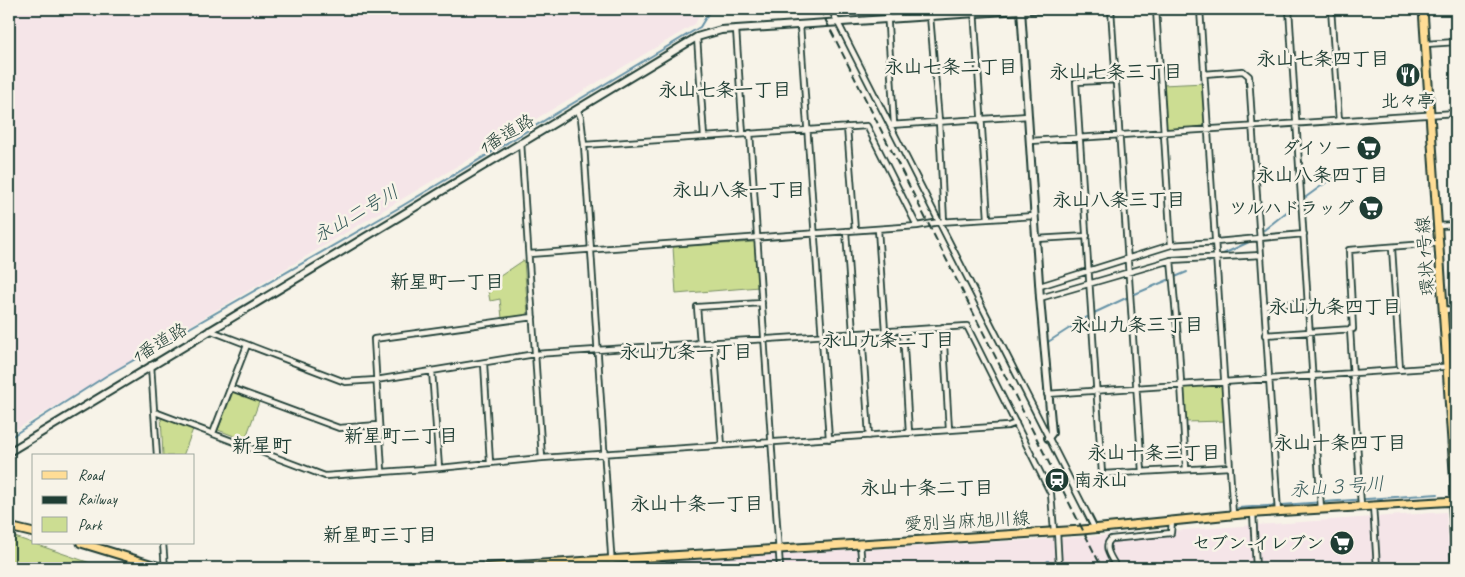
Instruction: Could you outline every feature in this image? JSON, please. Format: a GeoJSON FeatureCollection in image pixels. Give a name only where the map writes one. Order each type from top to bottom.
{"type":"FeatureCollection","features":[{"type":"Feature","properties":{"kind":"main road","name":"環状1号線"},"geometry":{"type":"LineString","coordinates":[[1423,9],[1446,367],[1454,442],[1456,568]]}},
{"type":"Feature","properties":{"kind":"main road","name":"愛別当麻旭川線"},"geometry":{"type":"LineString","coordinates":[[480,568],[573,565],[611,560],[1095,529],[1253,513],[1277,507],[1456,502]]}},
{"type":"Feature","properties":{"kind":"main road"},"geometry":{"type":"LineString","coordinates":[[9,527],[32,533]]}},
{"type":"Feature","properties":{"kind":"main road"},"geometry":{"type":"LineString","coordinates":[[83,544],[164,568]]}},
{"type":"Feature","properties":{"kind":"street"},"geometry":{"type":"LineString","coordinates":[[831,9],[942,222],[1095,529]]}},
{"type":"Feature","properties":{"kind":"street"},"geometry":{"type":"LineString","coordinates":[[887,9],[892,124]]}},
{"type":"Feature","properties":{"kind":"street"},"geometry":{"type":"LineString","coordinates":[[1021,9],[1047,394],[1052,433],[1048,438]]}},
{"type":"Feature","properties":{"kind":"street","name":"1番道路"},"geometry":{"type":"LineString","coordinates":[[9,452],[150,365],[697,37],[721,30],[887,19],[932,13],[1069,9]]}},
{"type":"Feature","properties":{"kind":"street"},"geometry":{"type":"LineString","coordinates":[[1111,9],[1142,472]]}},
{"type":"Feature","properties":{"kind":"street"},"geometry":{"type":"LineString","coordinates":[[1156,9],[1172,244]]}},
{"type":"Feature","properties":{"kind":"street"},"geometry":{"type":"LineString","coordinates":[[1200,9],[1233,515]]}},
{"type":"Feature","properties":{"kind":"street"},"geometry":{"type":"LineString","coordinates":[[1289,9],[1321,507]]}},
{"type":"Feature","properties":{"kind":"street"},"geometry":{"type":"LineString","coordinates":[[1331,9],[1339,121]]}},
{"type":"Feature","properties":{"kind":"street"},"geometry":{"type":"LineString","coordinates":[[974,11],[988,219]]}},
{"type":"Feature","properties":{"kind":"street"},"geometry":{"type":"LineString","coordinates":[[932,13],[939,121],[942,222]]}},
{"type":"Feature","properties":{"kind":"street"},"geometry":{"type":"LineString","coordinates":[[800,25],[829,439]]}},
{"type":"Feature","properties":{"kind":"street"},"geometry":{"type":"LineString","coordinates":[[736,29],[743,134]]}},
{"type":"Feature","properties":{"kind":"street"},"geometry":{"type":"LineString","coordinates":[[697,37],[704,137]]}},
{"type":"Feature","properties":{"kind":"street"},"geometry":{"type":"LineString","coordinates":[[1426,44],[1456,42]]}},
{"type":"Feature","properties":{"kind":"street"},"geometry":{"type":"LineString","coordinates":[[1204,74],[1243,71],[1249,76],[1277,507]]}},
{"type":"Feature","properties":{"kind":"street"},"geometry":{"type":"LineString","coordinates":[[1117,80],[1076,82],[1102,474],[1230,467]]}},
{"type":"Feature","properties":{"kind":"street"},"geometry":{"type":"LineString","coordinates":[[577,109],[581,118],[584,145],[612,568]]}},
{"type":"Feature","properties":{"kind":"street"},"geometry":{"type":"LineString","coordinates":[[1030,141],[1208,131],[1456,113]]}},
{"type":"Feature","properties":{"kind":"street"},"geometry":{"type":"LineString","coordinates":[[892,124],[1028,116]]}},
{"type":"Feature","properties":{"kind":"street"},"geometry":{"type":"LineString","coordinates":[[584,145],[867,126],[917,226]]}},
{"type":"Feature","properties":{"kind":"street"},"geometry":{"type":"LineString","coordinates":[[847,127],[855,230]]}},
{"type":"Feature","properties":{"kind":"street"},"geometry":{"type":"LineString","coordinates":[[750,134],[780,568]]}},
{"type":"Feature","properties":{"kind":"street"},"geometry":{"type":"LineString","coordinates":[[521,142],[542,458]]}},
{"type":"Feature","properties":{"kind":"street"},"geometry":{"type":"LineString","coordinates":[[528,254],[1035,216]]}},
{"type":"Feature","properties":{"kind":"street"},"geometry":{"type":"LineString","coordinates":[[1438,226],[1456,225]]}},
{"type":"Feature","properties":{"kind":"street"},"geometry":{"type":"LineString","coordinates":[[878,229],[885,331]]}},
{"type":"Feature","properties":{"kind":"street"},"geometry":{"type":"LineString","coordinates":[[846,231],[853,333]]}},
{"type":"Feature","properties":{"kind":"street"},"geometry":{"type":"LineString","coordinates":[[1040,286],[1172,244],[1304,234]]}},
{"type":"Feature","properties":{"kind":"street"},"geometry":{"type":"LineString","coordinates":[[1036,239],[1087,236]]}},
{"type":"Feature","properties":{"kind":"street"},"geometry":{"type":"LineString","coordinates":[[1266,335],[1353,329],[1349,250],[1439,243]]}},
{"type":"Feature","properties":{"kind":"street"},"geometry":{"type":"LineString","coordinates":[[1392,248],[1400,369]]}},
{"type":"Feature","properties":{"kind":"street"},"geometry":{"type":"LineString","coordinates":[[1040,298],[1171,260],[1261,255]]}},
{"type":"Feature","properties":{"kind":"street"},"geometry":{"type":"LineString","coordinates":[[1171,260],[1186,469]]}},
{"type":"Feature","properties":{"kind":"street"},"geometry":{"type":"LineString","coordinates":[[700,343],[697,307],[762,303]]}},
{"type":"Feature","properties":{"kind":"street"},"geometry":{"type":"LineString","coordinates":[[1264,305],[1309,303]]}},
{"type":"Feature","properties":{"kind":"street"},"geometry":{"type":"LineString","coordinates":[[1443,310],[1456,309]]}},
{"type":"Feature","properties":{"kind":"street"},"geometry":{"type":"LineString","coordinates":[[382,471],[374,339],[533,317]]}},
{"type":"Feature","properties":{"kind":"street"},"geometry":{"type":"LineString","coordinates":[[209,330],[345,382],[376,380],[535,354],[967,326],[1051,494],[1059,568]]}},
{"type":"Feature","properties":{"kind":"street"},"geometry":{"type":"LineString","coordinates":[[942,327],[949,430]]}},
{"type":"Feature","properties":{"kind":"street"},"geometry":{"type":"LineString","coordinates":[[1350,329],[1361,504]]}},
{"type":"Feature","properties":{"kind":"street"},"geometry":{"type":"LineString","coordinates":[[902,330],[909,433]]}},
{"type":"Feature","properties":{"kind":"street"},"geometry":{"type":"LineString","coordinates":[[862,332],[869,436]]}},
{"type":"Feature","properties":{"kind":"street"},"geometry":{"type":"LineString","coordinates":[[714,342],[722,446]]}},
{"type":"Feature","properties":{"kind":"street"},"geometry":{"type":"LineString","coordinates":[[213,433],[247,345]]}},
{"type":"Feature","properties":{"kind":"street"},"geometry":{"type":"LineString","coordinates":[[484,363],[490,463]]}},
{"type":"Feature","properties":{"kind":"street"},"geometry":{"type":"LineString","coordinates":[[150,365],[157,454]]}},
{"type":"Feature","properties":{"kind":"street"},"geometry":{"type":"LineString","coordinates":[[1047,394],[1456,366]]}},
{"type":"Feature","properties":{"kind":"street"},"geometry":{"type":"LineString","coordinates":[[432,371],[438,468]]}},
{"type":"Feature","properties":{"kind":"street"},"geometry":{"type":"LineString","coordinates":[[231,388],[339,428],[378,425]]}},
{"type":"Feature","properties":{"kind":"street"},"geometry":{"type":"LineString","coordinates":[[155,412],[325,476],[542,458],[1008,426],[1016,423]]}},
{"type":"Feature","properties":{"kind":"street"},"geometry":{"type":"LineString","coordinates":[[1372,505],[1377,568]]}},
{"type":"Feature","properties":{"kind":"street"},"geometry":{"type":"LineString","coordinates":[[1253,513],[1256,568]]}},
{"type":"Feature","properties":{"kind":"street"},"geometry":{"type":"LineString","coordinates":[[1117,568],[1106,547],[1107,542],[1111,539],[1171,533],[1172,520]]}},
{"type":"Feature","properties":{"kind":"street"},"geometry":{"type":"LineString","coordinates":[[860,543],[862,568]]}},
{"type":"Feature","properties":{"kind":"street"},"geometry":{"type":"LineString","coordinates":[[163,544],[164,568]]}},
{"type":"Feature","properties":{"kind":"shaded area"},"geometry":{"type":"Polygon","coordinates":[[[9,9],[703,9],[695,24],[9,434],[9,9]]]}},
{"type":"Feature","properties":{"kind":"shaded area"},"geometry":{"type":"Polygon","coordinates":[[[1446,512],[1451,568],[552,568],[1098,536],[1446,512]]]}},
{"type":"Feature","properties":{"kind":"green space"},"geometry":{"type":"Polygon","coordinates":[[[1205,83],[1208,131],[1164,133],[1162,85],[1205,83]]]}},
{"type":"Feature","properties":{"kind":"green space"},"geometry":{"type":"Polygon","coordinates":[[[755,242],[759,287],[676,294],[673,247],[755,242]]]}},
{"type":"Feature","properties":{"kind":"green space"},"geometry":{"type":"Polygon","coordinates":[[[524,260],[528,315],[502,318],[500,299],[490,301],[487,285],[524,260]]]}},
{"type":"Feature","properties":{"kind":"green space"},"geometry":{"type":"Polygon","coordinates":[[[1225,382],[1227,421],[1184,422],[1181,384],[1225,382]]]}},
{"type":"Feature","properties":{"kind":"green space"},"geometry":{"type":"Polygon","coordinates":[[[233,392],[259,402],[245,440],[218,430],[233,392]]]}},
{"type":"Feature","properties":{"kind":"green space"},"geometry":{"type":"Polygon","coordinates":[[[161,416],[193,429],[184,454],[163,454],[161,416]]]}},
{"type":"Feature","properties":{"kind":"green space"},"geometry":{"type":"Polygon","coordinates":[[[9,535],[110,568],[9,568],[9,535]]]}},
{"type":"Feature","properties":{"kind":"waterway","name":"永山二号川"},"geometry":{"type":"LineString","coordinates":[[9,438],[106,376],[402,206],[700,27],[711,9]]}},
{"type":"Feature","properties":{"kind":"waterway"},"geometry":{"type":"LineString","coordinates":[[1306,197],[1339,173]]}},
{"type":"Feature","properties":{"kind":"waterway"},"geometry":{"type":"LineString","coordinates":[[1264,230],[1298,203]]}},
{"type":"Feature","properties":{"kind":"waterway"},"geometry":{"type":"LineString","coordinates":[[1221,255],[1249,242]]}},
{"type":"Feature","properties":{"kind":"waterway"},"geometry":{"type":"LineString","coordinates":[[1175,277],[1187,272]]}},
{"type":"Feature","properties":{"kind":"waterway"},"geometry":{"type":"LineString","coordinates":[[1135,294],[1168,280]]}},
{"type":"Feature","properties":{"kind":"waterway"},"geometry":{"type":"LineString","coordinates":[[1094,313],[1126,298]]}},
{"type":"Feature","properties":{"kind":"waterway"},"geometry":{"type":"LineString","coordinates":[[1048,342],[1087,317]]}},
{"type":"Feature","properties":{"kind":"waterway","name":"永山３号川"},"geometry":{"type":"LineString","coordinates":[[1238,508],[1438,494]]}},
{"type":"Feature","properties":{"kind":"waterway","name":"永山３号川"},"geometry":{"type":"LineString","coordinates":[[1040,568],[1048,561]]}},
{"type":"Feature","properties":{"kind":"railway"},"geometry":{"type":"LineString","coordinates":[[820,9],[1102,568]]}},
{"type":"Feature","properties":{"kind":"place","name":"北々亭"},"geometry":{"type":"Point","coordinates":[1408,75]}},
{"type":"Feature","properties":{"kind":"place","name":"ダイソー"},"geometry":{"type":"Point","coordinates":[1369,148]}},
{"type":"Feature","properties":{"kind":"place","name":"ツルハドラッグ"},"geometry":{"type":"Point","coordinates":[1371,208]}},
{"type":"Feature","properties":{"kind":"place","name":"南永山"},"geometry":{"type":"Point","coordinates":[1057,480]}},
{"type":"Feature","properties":{"kind":"place","name":"セブン-イレブン"},"geometry":{"type":"Point","coordinates":[1342,543]}},
{"type":"Feature","properties":{"kind":"district","name":"永山七条四丁目"},"geometry":{"type":"Point","coordinates":[1323,59]}},
{"type":"Feature","properties":{"kind":"district","name":"永山七条二丁目"},"geometry":{"type":"Point","coordinates":[951,67]}},
{"type":"Feature","properties":{"kind":"district","name":"永山七条三丁目"},"geometry":{"type":"Point","coordinates":[1116,72]}},
{"type":"Feature","properties":{"kind":"district","name":"永山七条一丁目"},"geometry":{"type":"Point","coordinates":[725,90]}},
{"type":"Feature","properties":{"kind":"district","name":"永山八条四丁目"},"geometry":{"type":"Point","coordinates":[1322,175]}},
{"type":"Feature","properties":{"kind":"district","name":"永山八条一丁目"},"geometry":{"type":"Point","coordinates":[739,190]}},
{"type":"Feature","properties":{"kind":"district","name":"永山八条三丁目"},"geometry":{"type":"Point","coordinates":[1119,200]}},
{"type":"Feature","properties":{"kind":"district","name":"新星町一丁目"},"geometry":{"type":"Point","coordinates":[447,282]}},
{"type":"Feature","properties":{"kind":"district","name":"永山九条四丁目"},"geometry":{"type":"Point","coordinates":[1335,307]}},
{"type":"Feature","properties":{"kind":"district","name":"永山九条三丁目"},"geometry":{"type":"Point","coordinates":[1137,325]}},
{"type":"Feature","properties":{"kind":"district","name":"永山九条二丁目"},"geometry":{"type":"Point","coordinates":[888,340]}},
{"type":"Feature","properties":{"kind":"district","name":"永山九条一丁目"},"geometry":{"type":"Point","coordinates":[686,352]}},
{"type":"Feature","properties":{"kind":"district","name":"新星町二丁目"},"geometry":{"type":"Point","coordinates":[401,436]}},
{"type":"Feature","properties":{"kind":"district","name":"永山十条四丁目"},"geometry":{"type":"Point","coordinates":[1340,443]}},
{"type":"Feature","properties":{"kind":"district","name":"新星町"},"geometry":{"type":"Point","coordinates":[262,445]}},
{"type":"Feature","properties":{"kind":"district","name":"永山十条三丁目"},"geometry":{"type":"Point","coordinates":[1154,453]}},
{"type":"Feature","properties":{"kind":"district","name":"永山十条二丁目"},"geometry":{"type":"Point","coordinates":[927,488]}},
{"type":"Feature","properties":{"kind":"district","name":"永山十条一丁目"},"geometry":{"type":"Point","coordinates":[697,504]}},
{"type":"Feature","properties":{"kind":"district","name":"新星町三丁目"},"geometry":{"type":"Point","coordinates":[380,535]}}]}
